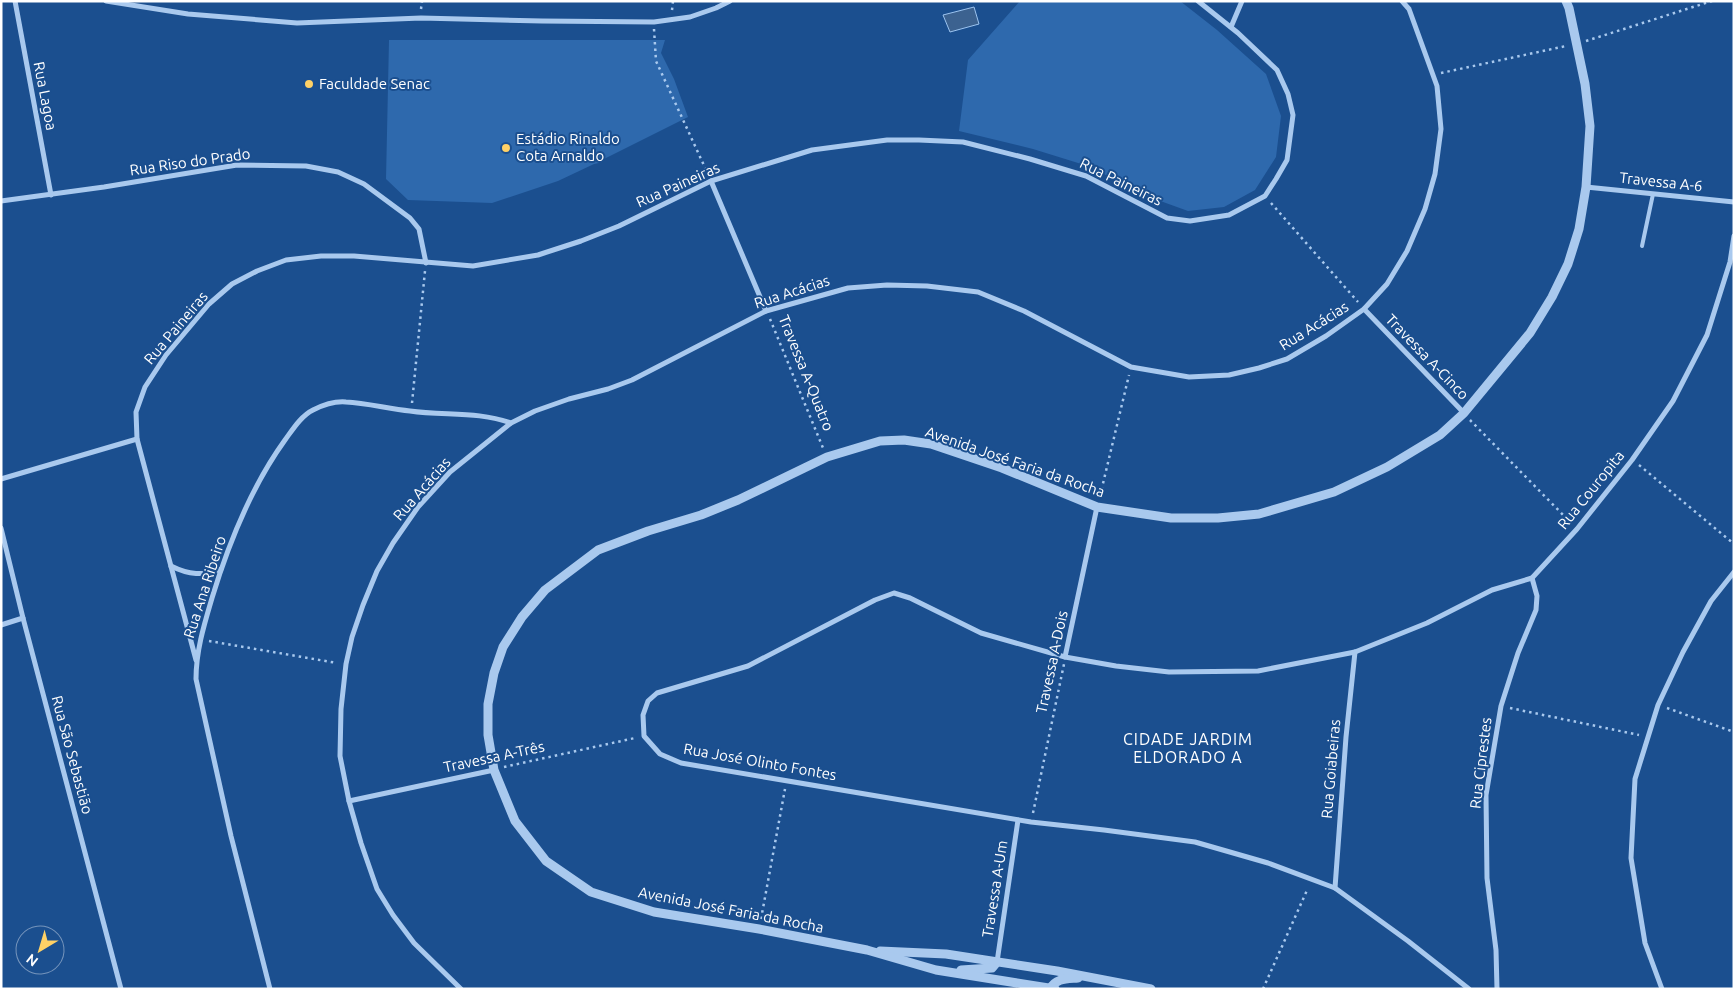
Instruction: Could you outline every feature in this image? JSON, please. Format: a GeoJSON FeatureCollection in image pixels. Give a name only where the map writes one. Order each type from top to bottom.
{"type":"FeatureCollection","features":[{"type":"Feature","properties":{"kind":"street","name":"Rua Lagoa"},"geometry":{"type":"LineString","coordinates":[[15,1],[51,195]]}},
{"type":"Feature","properties":{"kind":"street"},"geometry":{"type":"LineString","coordinates":[[106,1],[188,14],[297,23],[421,18],[654,22],[690,17],[730,1]]}},
{"type":"Feature","properties":{"kind":"street","name":"Rua Paineiras"},"geometry":{"type":"LineString","coordinates":[[196,660],[137,439],[136,412],[144,387],[166,355],[209,304],[232,284],[257,271],[286,260],[321,256],[354,256],[473,266],[538,255],[581,242],[619,226],[711,181],[812,150],[887,140],[964,142],[1049,164],[1086,176],[1167,218],[1190,221],[1229,215],[1264,196],[1287,160],[1293,115],[1288,94],[1277,70],[1198,1]]}},
{"type":"Feature","properties":{"kind":"street"},"geometry":{"type":"LineString","coordinates":[[1230,27],[1242,1]]}},
{"type":"Feature","properties":{"kind":"street","name":"Rua Acácias"},"geometry":{"type":"LineString","coordinates":[[460,989],[414,942],[377,889],[349,801],[340,756],[341,709],[346,664],[352,637],[363,605],[377,571],[393,542],[418,507],[450,472],[511,424],[535,411],[569,398],[608,389],[632,380],[766,310],[848,288],[887,285],[927,286],[978,292],[1024,311],[1131,367],[1188,377],[1229,375],[1288,359],[1326,336],[1364,309],[1387,284],[1402,259],[1426,210],[1435,174],[1441,129],[1437,86],[1409,9],[1402,1]]}},
{"type":"Feature","properties":{"kind":"street","name":"Avenida José Faria da Rocha"},"geometry":{"type":"LineString","coordinates":[[1055,989],[936,970],[867,950],[759,929],[654,912],[591,892],[546,861],[515,821],[494,770],[488,735],[488,704],[494,673],[503,647],[522,617],[545,590],[598,550],[648,531],[701,515],[738,500],[827,457],[880,441],[904,440],[931,444],[1002,468],[1097,507],[1171,518],[1218,518],[1259,514],[1334,492],[1387,468],[1440,435],[1464,413],[1530,333],[1552,297],[1568,264],[1579,229],[1586,187],[1590,126],[1585,84],[1566,1]]}},
{"type":"Feature","properties":{"kind":"street","name":"Rua Riso do Prado"},"geometry":{"type":"LineString","coordinates":[[1,202],[237,165],[306,166],[338,172],[364,184],[410,218],[419,229],[426,263]]}},
{"type":"Feature","properties":{"kind":"street","name":"Travessa A-Quatro"},"geometry":{"type":"LineString","coordinates":[[711,181],[766,310]]}},
{"type":"Feature","properties":{"kind":"street","name":"Travessa A-6"},"geometry":{"type":"LineString","coordinates":[[1586,187],[1734,202]]}},
{"type":"Feature","properties":{"kind":"street","name":"Rua Couropita"},"geometry":{"type":"LineString","coordinates":[[1532,578],[1576,529],[1632,460],[1673,401],[1707,335],[1730,262],[1734,236]]}},
{"type":"Feature","properties":{"kind":"street","name":"Travessa A-Cinco"},"geometry":{"type":"LineString","coordinates":[[1364,309],[1464,413]]}},
{"type":"Feature","properties":{"kind":"street","name":"Rua Ana Ribeiro"},"geometry":{"type":"LineString","coordinates":[[270,989],[196,679],[196,660],[200,640],[221,569],[246,506],[262,476],[299,421],[311,411],[326,404],[345,402],[411,412],[480,415],[511,424]]}},
{"type":"Feature","properties":{"kind":"street"},"geometry":{"type":"LineString","coordinates":[[1,479],[137,439]]}},
{"type":"Feature","properties":{"kind":"street","name":"Travessa A-Dois"},"geometry":{"type":"LineString","coordinates":[[1065,657],[1097,507]]}},
{"type":"Feature","properties":{"kind":"street","name":"Rua São Sebastião"},"geometry":{"type":"LineString","coordinates":[[1,528],[121,989]]}},
{"type":"Feature","properties":{"kind":"street"},"geometry":{"type":"LineString","coordinates":[[172,566],[183,572],[196,574],[209,573],[221,569]]}},
{"type":"Feature","properties":{"kind":"street"},"geometry":{"type":"LineString","coordinates":[[1662,989],[1645,943],[1630,858],[1635,779],[1658,705],[1683,652],[1711,601],[1734,572]]}},
{"type":"Feature","properties":{"kind":"street"},"geometry":{"type":"LineString","coordinates":[[644,736],[643,715],[648,701],[657,693],[748,666],[875,600],[894,593],[910,598],[981,633],[1065,657],[1116,666],[1169,672],[1216,672],[1258,671],[1355,652],[1427,623],[1492,590],[1532,578]]}},
{"type":"Feature","properties":{"kind":"street","name":"Rua Ciprestes"},"geometry":{"type":"LineString","coordinates":[[1498,989],[1496,950],[1487,878],[1486,795],[1501,706],[1518,653],[1536,610],[1537,596],[1532,578]]}},
{"type":"Feature","properties":{"kind":"street"},"geometry":{"type":"LineString","coordinates":[[1,625],[23,618]]}},
{"type":"Feature","properties":{"kind":"street","name":"Rua Goiabeiras"},"geometry":{"type":"LineString","coordinates":[[1335,888],[1346,737],[1355,652]]}},
{"type":"Feature","properties":{"kind":"street","name":"Rua José Olinto Fontes"},"geometry":{"type":"LineString","coordinates":[[644,736],[660,754],[681,763],[1018,820],[1194,842],[1268,863],[1335,888],[1408,941],[1469,989]]}},
{"type":"Feature","properties":{"kind":"street","name":"Travessa A-Três"},"geometry":{"type":"LineString","coordinates":[[349,801],[494,770]]}},
{"type":"Feature","properties":{"kind":"street","name":"Travessa A-Um"},"geometry":{"type":"LineString","coordinates":[[997,962],[1018,820]]}},
{"type":"Feature","properties":{"kind":"street","name":"Avenida José Faria da Rocha"},"geometry":{"type":"LineString","coordinates":[[867,950],[946,954],[1057,970],[1151,989]]}},
{"type":"Feature","properties":{"kind":"street"},"geometry":{"type":"LineString","coordinates":[[936,970],[992,968],[997,962]]}},
{"type":"Feature","properties":{"kind":"street"},"geometry":{"type":"LineString","coordinates":[[1050,988],[1056,982],[1063,979],[1101,979]]}},
{"type":"Feature","properties":{"kind":"lane"},"geometry":{"type":"LineString","coordinates":[[1642,246],[1653,194]]}},
{"type":"Feature","properties":{"kind":"path"},"geometry":{"type":"LineString","coordinates":[[1433,75],[1577,44],[1712,1]]}},
{"type":"Feature","properties":{"kind":"path"},"geometry":{"type":"LineString","coordinates":[[654,22],[656,61],[711,181]]}},
{"type":"Feature","properties":{"kind":"path"},"geometry":{"type":"LineString","coordinates":[[1264,196],[1364,309]]}},
{"type":"Feature","properties":{"kind":"path"},"geometry":{"type":"LineString","coordinates":[[411,412],[426,263]]}},
{"type":"Feature","properties":{"kind":"path","name":"Travessa A-Quatro"},"geometry":{"type":"LineString","coordinates":[[766,310],[827,457]]}},
{"type":"Feature","properties":{"kind":"path"},"geometry":{"type":"LineString","coordinates":[[1097,507],[1131,367]]}},
{"type":"Feature","properties":{"kind":"path","name":"Travessa A-Cinco"},"geometry":{"type":"LineString","coordinates":[[1464,413],[1576,529]]}},
{"type":"Feature","properties":{"kind":"path"},"geometry":{"type":"LineString","coordinates":[[1632,460],[1734,544]]}},
{"type":"Feature","properties":{"kind":"path"},"geometry":{"type":"LineString","coordinates":[[200,640],[346,664]]}},
{"type":"Feature","properties":{"kind":"path","name":"Travessa A-Dois"},"geometry":{"type":"LineString","coordinates":[[1031,822],[1065,657]]}},
{"type":"Feature","properties":{"kind":"path"},"geometry":{"type":"LineString","coordinates":[[1658,705],[1734,732]]}},
{"type":"Feature","properties":{"kind":"path"},"geometry":{"type":"LineString","coordinates":[[1501,706],[1648,736]]}},
{"type":"Feature","properties":{"kind":"path","name":"Travessa A-Três"},"geometry":{"type":"LineString","coordinates":[[494,770],[644,736]]}},
{"type":"Feature","properties":{"kind":"path"},"geometry":{"type":"LineString","coordinates":[[759,929],[786,780]]}},
{"type":"Feature","properties":{"kind":"path"},"geometry":{"type":"LineString","coordinates":[[1263,989],[1312,880]]}},
{"type":"Feature","properties":{"kind":"shaded area"},"geometry":{"type":"Polygon","coordinates":[[[1020,1],[1180,1],[1217,30],[1266,74],[1281,116],[1276,157],[1255,190],[1224,207],[1188,211],[1141,194],[1091,167],[1033,149],[959,131],[968,60],[1020,1]]]}},
{"type":"Feature","properties":{"kind":"shaded area"},"geometry":{"type":"Polygon","coordinates":[[[974,7],[979,24],[950,32],[943,15],[974,7]]]}},
{"type":"Feature","properties":{"kind":"shaded area","name":"Estádio Rinaldo Cota Arnaldo"},"geometry":{"type":"Polygon","coordinates":[[[389,40],[665,40],[661,53],[674,79],[688,117],[599,163],[558,181],[492,203],[408,200],[386,179],[389,40]]]}},
{"type":"Feature","properties":{"kind":"place","name":"Faculdade Senac"},"geometry":{"type":"Point","coordinates":[309,84]}},
{"type":"Feature","properties":{"kind":"place","name":"Estádio Rinaldo Cota Arnaldo"},"geometry":{"type":"Point","coordinates":[506,148]}},
{"type":"Feature","properties":{"kind":"district","name":"CIDADE JARDIM ELDORADO A"},"geometry":{"type":"Point","coordinates":[1188,748]}}]}
